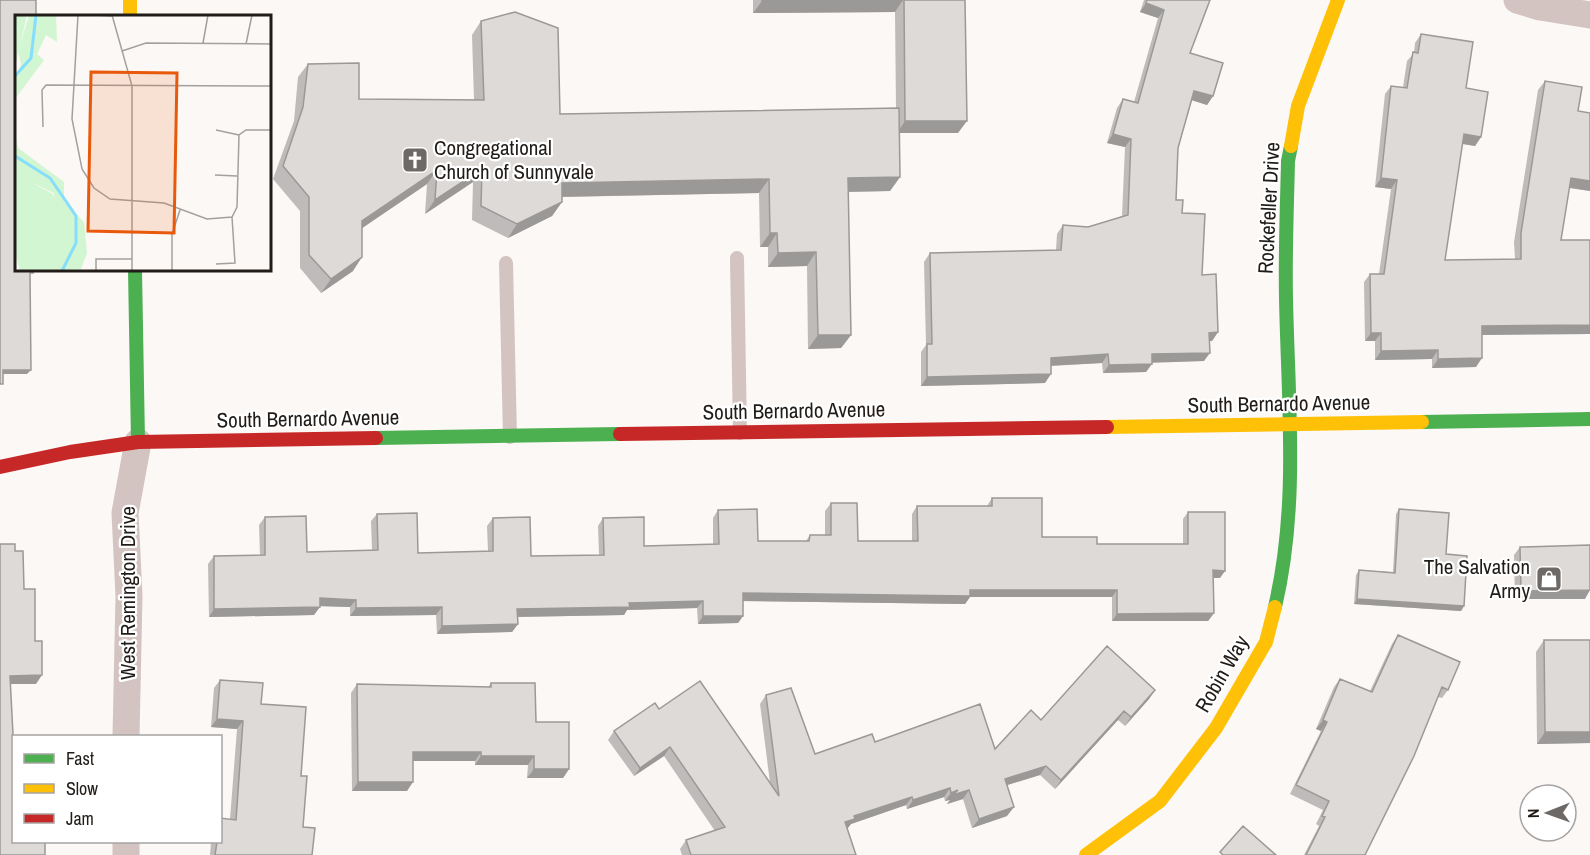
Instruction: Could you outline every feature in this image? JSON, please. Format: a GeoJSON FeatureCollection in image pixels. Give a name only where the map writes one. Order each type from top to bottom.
{"type":"FeatureCollection","features":[{"type":"Feature","properties":{"kind":"street","name":"Rockefeller Drive"},"geometry":{"type":"LineString","coordinates":[[1290,425],[1286,296],[1288,161],[1298,106],[1338,0]]}},
{"type":"Feature","properties":{"kind":"street"},"geometry":{"type":"LineString","coordinates":[[1517,0],[1540,7],[1590,15]]}},
{"type":"Feature","properties":{"kind":"street","name":"West Remington Drive"},"geometry":{"type":"LineString","coordinates":[[126,735],[129,596],[125,513],[138,442],[135,272]]}},
{"type":"Feature","properties":{"kind":"street","name":"South Bernardo Avenue"},"geometry":{"type":"LineString","coordinates":[[0,467],[70,452],[138,442],[1290,425],[1590,418]]}},
{"type":"Feature","properties":{"kind":"street","name":"Robin Way"},"geometry":{"type":"LineString","coordinates":[[1086,855],[1160,801],[1216,728],[1266,642],[1285,564],[1292,480],[1290,425]]}},
{"type":"Feature","properties":{"kind":"lane"},"geometry":{"type":"LineString","coordinates":[[737,258],[740,433]]}},
{"type":"Feature","properties":{"kind":"lane"},"geometry":{"type":"LineString","coordinates":[[506,263],[510,437]]}},
{"type":"Feature","properties":{"kind":"building"},"geometry":{"type":"Polygon","coordinates":[[[0,0],[36,0],[36,15],[15,15],[15,272],[33,272],[30,273],[31,370],[3,370],[3,384],[0,384],[0,0]]]}},
{"type":"Feature","properties":{"kind":"building"},"geometry":{"type":"Polygon","coordinates":[[[762,0],[823,0],[762,1],[762,0]]]}},
{"type":"Feature","properties":{"kind":"building"},"geometry":{"type":"Polygon","coordinates":[[[904,0],[965,0],[967,121],[905,121],[904,0]]]}},
{"type":"Feature","properties":{"kind":"building"},"geometry":{"type":"Polygon","coordinates":[[[1147,0],[1210,0],[1190,53],[1223,63],[1213,96],[1194,91],[1178,148],[1176,200],[1183,200],[1182,213],[1205,214],[1202,275],[1216,274],[1218,332],[1209,333],[1210,353],[1152,354],[1152,364],[1109,365],[1108,354],[1051,358],[1051,374],[927,377],[927,344],[932,344],[930,253],[1061,250],[1063,225],[1088,227],[1128,215],[1131,139],[1113,134],[1123,99],[1138,103],[1164,10],[1146,3],[1147,0]]]}},
{"type":"Feature","properties":{"kind":"building"},"geometry":{"type":"Polygon","coordinates":[[[515,12],[558,28],[560,114],[899,108],[900,177],[848,178],[851,335],[818,335],[816,252],[778,253],[777,233],[770,233],[769,179],[562,183],[562,202],[517,224],[481,206],[482,169],[435,200],[437,170],[362,221],[362,257],[331,279],[309,255],[309,197],[283,166],[303,107],[308,64],[359,63],[359,99],[484,100],[481,21],[515,12]]]}},
{"type":"Feature","properties":{"kind":"building"},"geometry":{"type":"Polygon","coordinates":[[[1421,34],[1473,42],[1466,88],[1488,92],[1481,137],[1464,134],[1445,260],[1521,259],[1521,233],[1545,81],[1582,87],[1578,111],[1590,113],[1590,181],[1571,178],[1561,240],[1590,240],[1590,325],[1482,326],[1482,358],[1438,359],[1438,350],[1381,351],[1381,333],[1371,333],[1370,274],[1384,274],[1397,180],[1381,178],[1391,86],[1407,88],[1413,52],[1418,53],[1421,34]]]}},
{"type":"Feature","properties":{"kind":"building"},"geometry":{"type":"Polygon","coordinates":[[[992,498],[1042,498],[1042,537],[1097,537],[1097,544],[1188,544],[1188,512],[1225,512],[1225,571],[1213,570],[1214,613],[1117,614],[1117,590],[970,590],[970,596],[743,593],[743,616],[703,616],[703,601],[629,603],[630,607],[517,609],[518,624],[442,626],[442,607],[356,608],[356,600],[320,598],[320,607],[214,609],[214,556],[265,555],[265,517],[306,516],[307,552],[378,550],[377,514],[417,513],[418,553],[493,551],[493,518],[530,517],[531,556],[604,555],[603,518],[644,517],[644,546],[719,544],[718,510],[757,509],[758,541],[809,541],[810,535],[831,535],[831,503],[857,503],[858,541],[918,541],[917,506],[992,506],[992,498]]]}},
{"type":"Feature","properties":{"kind":"building"},"geometry":{"type":"Polygon","coordinates":[[[1399,509],[1449,513],[1446,554],[1467,556],[1464,606],[1357,599],[1359,570],[1395,573],[1399,509]]]}},
{"type":"Feature","properties":{"kind":"building"},"geometry":{"type":"Polygon","coordinates":[[[0,544],[15,544],[15,551],[23,551],[24,589],[35,589],[35,641],[42,641],[42,675],[10,676],[13,735],[12,843],[45,843],[45,855],[0,855],[0,544]]]}},
{"type":"Feature","properties":{"kind":"building"},"geometry":{"type":"Polygon","coordinates":[[[1590,545],[1590,590],[1521,591],[1520,547],[1590,545]]]}},
{"type":"Feature","properties":{"kind":"building"},"geometry":{"type":"Polygon","coordinates":[[[1398,635],[1460,662],[1448,690],[1442,687],[1414,756],[1365,855],[1306,855],[1325,817],[1322,816],[1329,801],[1296,785],[1327,722],[1323,720],[1340,679],[1372,692],[1398,635]]]}},
{"type":"Feature","properties":{"kind":"building"},"geometry":{"type":"Polygon","coordinates":[[[1544,640],[1590,640],[1590,732],[1545,732],[1544,640]]]}},
{"type":"Feature","properties":{"kind":"building"},"geometry":{"type":"Polygon","coordinates":[[[1107,646],[1155,690],[1131,717],[1124,711],[1061,780],[1046,766],[1005,779],[1014,807],[979,819],[969,790],[953,795],[958,790],[951,793],[950,788],[913,800],[912,797],[854,816],[855,819],[845,822],[856,855],[691,855],[686,840],[725,827],[670,747],[640,768],[614,731],[655,703],[659,709],[700,681],[779,796],[766,695],[791,688],[815,754],[872,734],[875,742],[980,704],[995,749],[1031,710],[1041,720],[1107,646]]]}},
{"type":"Feature","properties":{"kind":"building"},"geometry":{"type":"Polygon","coordinates":[[[220,680],[263,683],[261,704],[306,707],[301,776],[307,776],[303,827],[315,828],[312,855],[215,855],[217,843],[222,843],[222,818],[236,820],[243,721],[217,719],[220,680]]]}},
{"type":"Feature","properties":{"kind":"building"},"geometry":{"type":"Polygon","coordinates":[[[491,683],[535,683],[536,722],[569,722],[569,769],[534,769],[534,756],[481,756],[481,752],[413,752],[413,782],[358,782],[357,684],[491,687],[491,683]]]}},
{"type":"Feature","properties":{"kind":"building"},"geometry":{"type":"Polygon","coordinates":[[[1243,826],[1276,855],[1223,855],[1220,852],[1243,826]]]}},
{"type":"Feature","properties":{"kind":"traffic: fast"},"geometry":{"type":"LineString","coordinates":[[1275,607],[1282,569],[1290,492],[1286,264],[1288,161],[1291,146]]}},
{"type":"Feature","properties":{"kind":"traffic: fast"},"geometry":{"type":"LineString","coordinates":[[135,272],[138,442]]}},
{"type":"Feature","properties":{"kind":"traffic: fast"},"geometry":{"type":"LineString","coordinates":[[1422,422],[1590,419]]}},
{"type":"Feature","properties":{"kind":"traffic: fast"},"geometry":{"type":"LineString","coordinates":[[376,438],[620,434]]}},
{"type":"Feature","properties":{"kind":"traffic: slow"},"geometry":{"type":"LineString","coordinates":[[130,0],[130,15]]}},
{"type":"Feature","properties":{"kind":"traffic: slow"},"geometry":{"type":"LineString","coordinates":[[1291,146],[1298,106],[1338,0]]}},
{"type":"Feature","properties":{"kind":"traffic: slow"},"geometry":{"type":"LineString","coordinates":[[1107,427],[1422,422]]}},
{"type":"Feature","properties":{"kind":"traffic: slow"},"geometry":{"type":"LineString","coordinates":[[1086,855],[1160,801],[1216,728],[1266,642],[1275,607]]}},
{"type":"Feature","properties":{"kind":"traffic: jam"},"geometry":{"type":"LineString","coordinates":[[620,434],[1107,427]]}},
{"type":"Feature","properties":{"kind":"traffic: jam"},"geometry":{"type":"LineString","coordinates":[[0,467],[70,452],[138,442],[376,438]]}},
{"type":"Feature","properties":{"kind":"place","name":"Congregational Church of Sunnyvale"},"geometry":{"type":"Point","coordinates":[415,160]}},
{"type":"Feature","properties":{"kind":"place","name":"The Salvation Army"},"geometry":{"type":"Point","coordinates":[1549,579]}}]}
